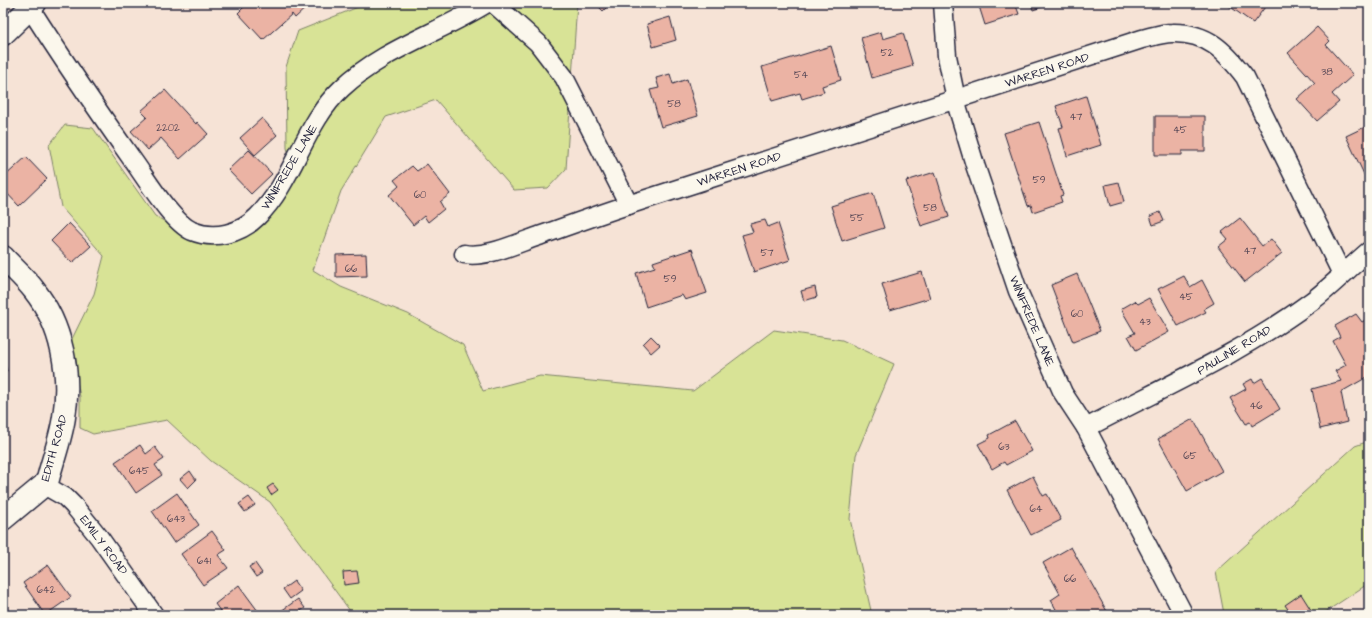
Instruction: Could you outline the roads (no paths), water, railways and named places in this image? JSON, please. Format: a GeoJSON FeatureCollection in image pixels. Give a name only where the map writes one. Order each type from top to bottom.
{"type":"FeatureCollection","features":[{"type":"Feature","properties":{"kind":"street","name":"WINIFREDE LANE"},"geometry":{"type":"LineString","coordinates":[[32,6],[76,80],[162,202],[183,225],[192,231],[211,236],[230,234],[247,226],[267,208],[324,109],[341,89],[368,66],[392,52],[468,15],[487,3]]}},
{"type":"Feature","properties":{"kind":"street"},"geometry":{"type":"LineString","coordinates":[[493,3],[538,43],[564,77],[629,205]]}},
{"type":"Feature","properties":{"kind":"street","name":"WINIFREDE LANE"},"geometry":{"type":"LineString","coordinates":[[943,3],[947,56],[956,99],[975,165],[1018,291],[1064,393],[1086,428],[1184,615]]}},
{"type":"Feature","properties":{"kind":"street"},"geometry":{"type":"LineString","coordinates":[[3,34],[32,6]]}},
{"type":"Feature","properties":{"kind":"street","name":"WARREN ROAD"},"geometry":{"type":"LineString","coordinates":[[464,254],[471,255],[498,250],[629,205],[956,99],[1142,39],[1171,32],[1192,34],[1211,41],[1228,55],[1245,77],[1342,274]]}},
{"type":"Feature","properties":{"kind":"street","name":"PAULINE ROAD"},"geometry":{"type":"LineString","coordinates":[[1086,428],[1188,377],[1256,338],[1312,301],[1369,251]]}},
{"type":"Feature","properties":{"kind":"street","name":"EDITH ROAD"},"geometry":{"type":"LineString","coordinates":[[3,257],[34,290],[45,307],[61,343],[65,362],[66,384],[64,417],[48,479],[44,485],[3,519]]}},
{"type":"Feature","properties":{"kind":"street","name":"EMILY ROAD"},"geometry":{"type":"LineString","coordinates":[[44,485],[65,497],[74,506],[100,537],[154,615]]}}]}
